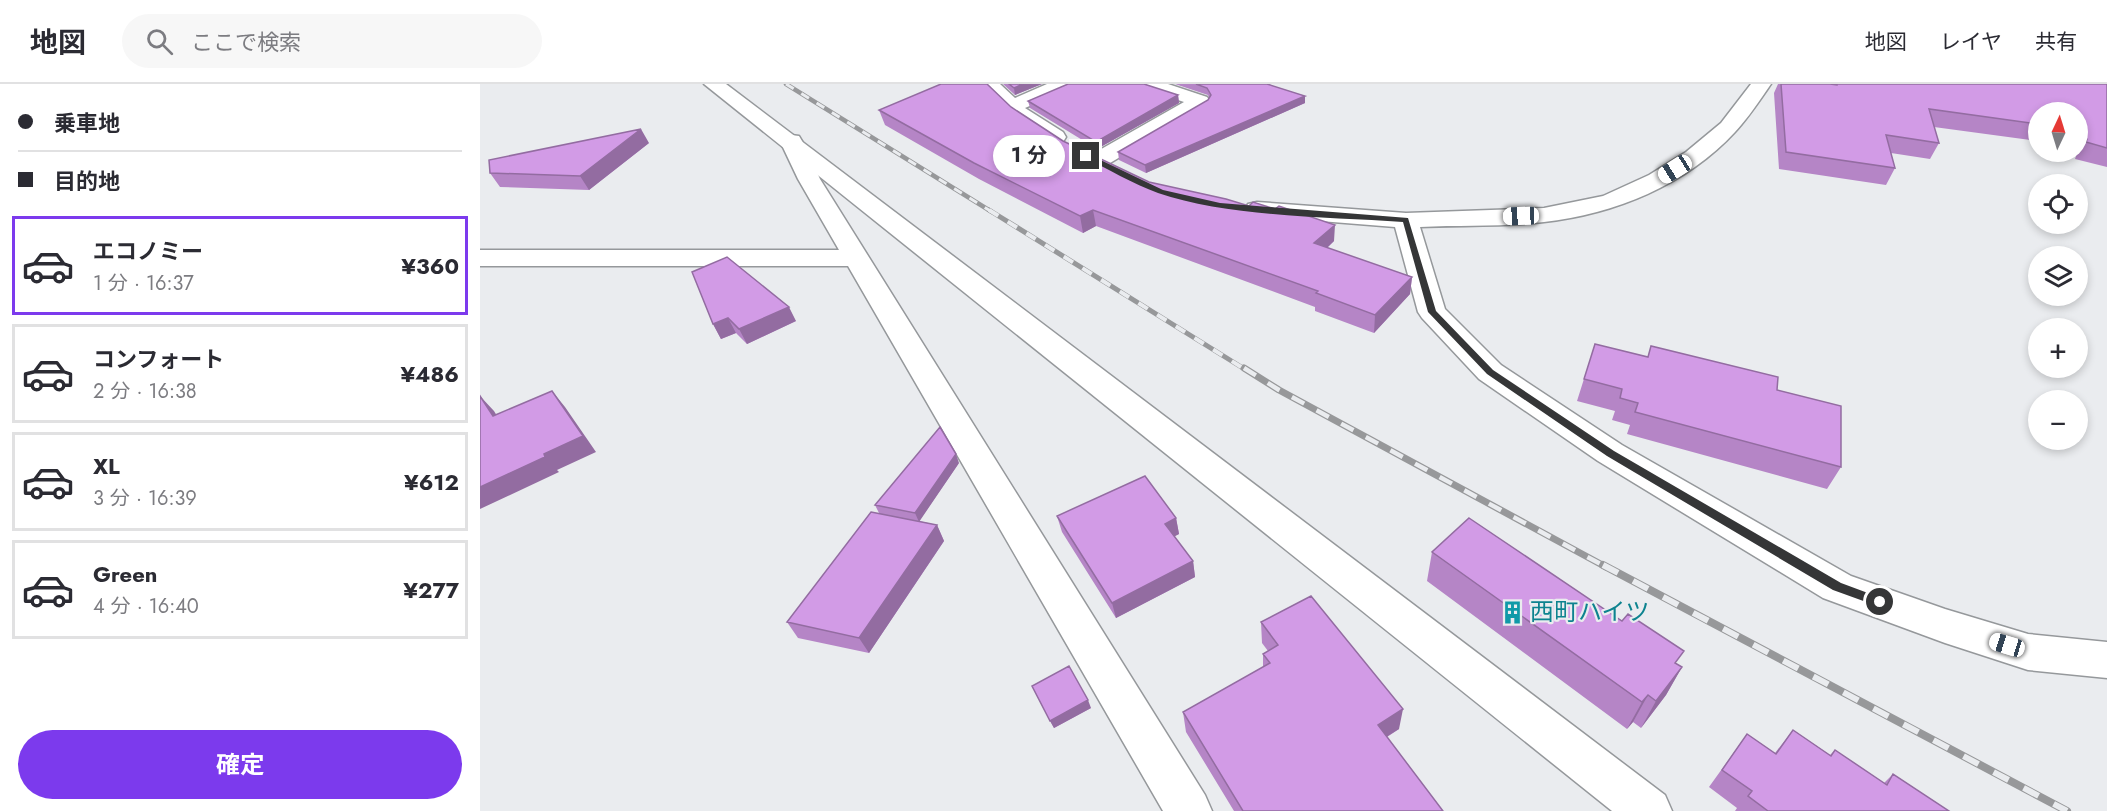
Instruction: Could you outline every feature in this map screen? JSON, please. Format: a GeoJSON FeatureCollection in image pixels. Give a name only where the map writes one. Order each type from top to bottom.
{"type":"FeatureCollection","features":[{"type":"Feature","properties":{"kind":"street"},"geometry":{"type":"LineString","coordinates":[[714,84],[791,141],[1649,811]]}},
{"type":"Feature","properties":{"kind":"street"},"geometry":{"type":"LineString","coordinates":[[989,84],[1040,128],[1118,171]]}},
{"type":"Feature","properties":{"kind":"street"},"geometry":{"type":"LineString","coordinates":[[1012,106],[1064,84]]}},
{"type":"Feature","properties":{"kind":"street"},"geometry":{"type":"LineString","coordinates":[[1097,161],[1200,100],[1149,84]]}},
{"type":"Feature","properties":{"kind":"street"},"geometry":{"type":"LineString","coordinates":[[1231,206],[1406,220],[1544,215],[1610,202],[1657,180],[1694,157],[1728,126],[1761,84]]}},
{"type":"Feature","properties":{"kind":"street"},"geometry":{"type":"LineString","coordinates":[[791,141],[808,179],[858,258],[1189,811]]}},
{"type":"Feature","properties":{"kind":"street"},"geometry":{"type":"LineString","coordinates":[[1406,220],[1432,312],[1490,372],[1610,453],[1837,587],[1945,626],[2028,652],[2107,660]]}},
{"type":"Feature","properties":{"kind":"street"},"geometry":{"type":"LineString","coordinates":[[480,258],[858,258]]}},
{"type":"Feature","properties":{"kind":"building"},"geometry":{"type":"Polygon","coordinates":[[[941,84],[987,84],[1011,107],[1063,141],[1149,182],[1249,206],[1253,202],[1275,209],[1279,206],[1335,225],[1314,243],[1412,277],[1375,315],[1316,293],[1318,291],[1093,210],[1080,216],[974,163],[879,110],[941,84]]]}},
{"type":"Feature","properties":{"kind":"building"},"geometry":{"type":"Polygon","coordinates":[[[1009,84],[1023,84],[1014,88],[1009,84]]]}},
{"type":"Feature","properties":{"kind":"building"},"geometry":{"type":"Polygon","coordinates":[[[1068,84],[1144,84],[1178,95],[1096,142],[1028,101],[1068,84]]]}},
{"type":"Feature","properties":{"kind":"building"},"geometry":{"type":"Polygon","coordinates":[[[1196,84],[1267,84],[1305,96],[1145,165],[1118,152],[1208,100],[1211,95],[1207,88],[1196,84]]]}},
{"type":"Feature","properties":{"kind":"building"},"geometry":{"type":"Polygon","coordinates":[[[1781,84],[2107,84],[2107,148],[2088,143],[2088,102],[2028,102],[2028,123],[1929,109],[1939,143],[1886,135],[1895,168],[1786,152],[1781,84]]]}},
{"type":"Feature","properties":{"kind":"building"},"geometry":{"type":"Polygon","coordinates":[[[641,129],[580,176],[490,173],[489,160],[641,129]]]}},
{"type":"Feature","properties":{"kind":"building"},"geometry":{"type":"Polygon","coordinates":[[[727,257],[789,307],[739,329],[728,318],[713,324],[692,272],[727,257]]]}},
{"type":"Feature","properties":{"kind":"building"},"geometry":{"type":"Polygon","coordinates":[[[1595,344],[1648,357],[1651,346],[1778,377],[1777,390],[1841,406],[1841,467],[1635,412],[1638,403],[1620,398],[1622,389],[1584,379],[1595,344]]]}},
{"type":"Feature","properties":{"kind":"building"},"geometry":{"type":"Polygon","coordinates":[[[552,391],[583,436],[544,454],[545,457],[480,487],[480,396],[493,416],[552,391]]]}},
{"type":"Feature","properties":{"kind":"building"},"geometry":{"type":"Polygon","coordinates":[[[940,427],[956,454],[915,513],[875,505],[940,427]]]}},
{"type":"Feature","properties":{"kind":"building"},"geometry":{"type":"Polygon","coordinates":[[[1145,476],[1176,518],[1165,524],[1193,561],[1112,603],[1057,516],[1145,476]]]}},
{"type":"Feature","properties":{"kind":"building"},"geometry":{"type":"Polygon","coordinates":[[[871,512],[937,525],[859,638],[787,622],[871,512]]]}},
{"type":"Feature","properties":{"kind":"building"},"geometry":{"type":"Polygon","coordinates":[[[1469,518],[1622,621],[1628,614],[1684,651],[1675,663],[1682,667],[1656,701],[1648,695],[1642,702],[1432,552],[1469,518]]]}},
{"type":"Feature","properties":{"kind":"building"},"geometry":{"type":"Polygon","coordinates":[[[1311,596],[1403,709],[1378,725],[1443,811],[1243,811],[1183,712],[1270,663],[1263,654],[1278,645],[1261,622],[1311,596]]]}},
{"type":"Feature","properties":{"kind":"building"},"geometry":{"type":"Polygon","coordinates":[[[1069,666],[1088,700],[1050,721],[1032,686],[1069,666]]]}},
{"type":"Feature","properties":{"kind":"building"},"geometry":{"type":"Polygon","coordinates":[[[1793,730],[1831,756],[1835,750],[1887,785],[1893,774],[1949,811],[1768,811],[1748,796],[1752,791],[1722,770],[1747,734],[1776,754],[1793,730]]]}},
{"type":"Feature","properties":{"kind":"railway"},"geometry":{"type":"LineString","coordinates":[[786,84],[992,212]]}},
{"type":"Feature","properties":{"kind":"railway"},"geometry":{"type":"LineString","coordinates":[[989,210],[1246,370]]}},
{"type":"Feature","properties":{"kind":"railway"},"geometry":{"type":"LineString","coordinates":[[1244,368],[1279,390],[1606,567]]}},
{"type":"Feature","properties":{"kind":"railway"},"geometry":{"type":"LineString","coordinates":[[1603,565],[2067,811]]}},
{"type":"Feature","properties":{"kind":"place","name":"西町ハイツ"},"geometry":{"type":"Point","coordinates":[1512,612]}},
{"type":"Feature","properties":{"kind":"route"},"geometry":{"type":"LineString","coordinates":[[1086,156],[1160,191],[1220,205],[1296,213],[1406,220],[1432,312],[1490,372],[1610,453],[1837,587],[1880,602]]}}]}
